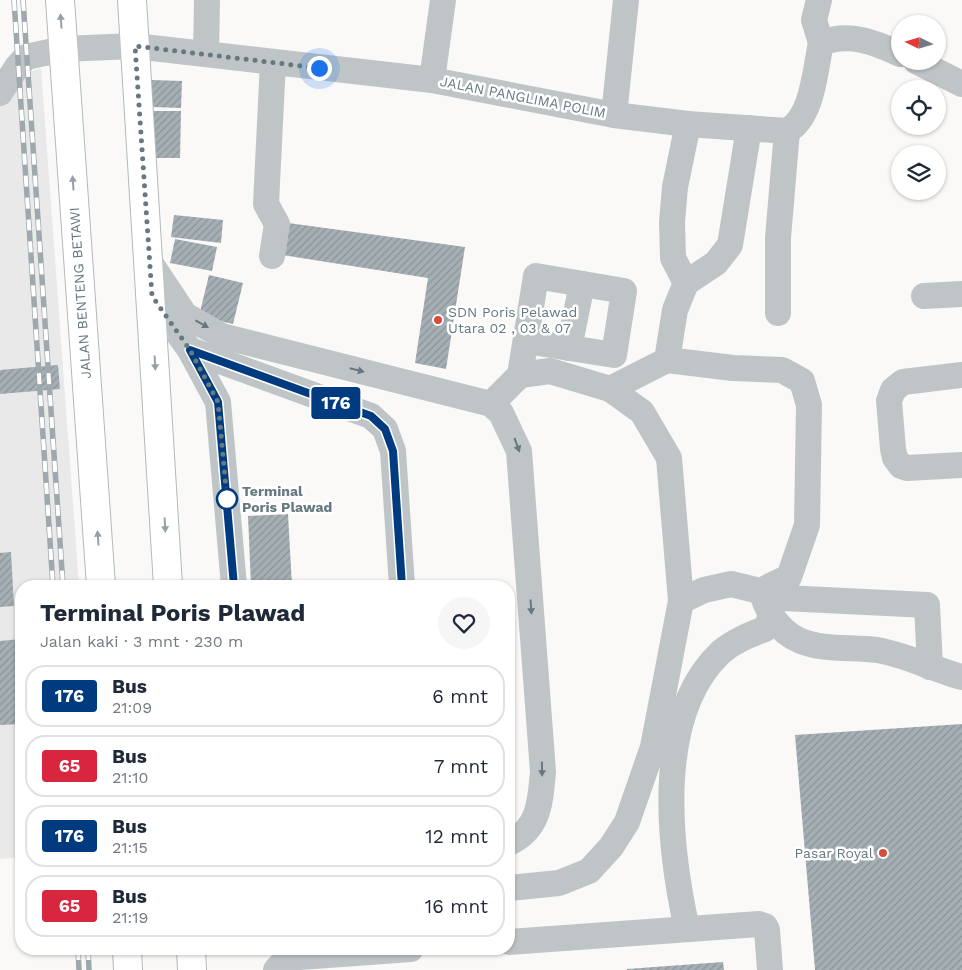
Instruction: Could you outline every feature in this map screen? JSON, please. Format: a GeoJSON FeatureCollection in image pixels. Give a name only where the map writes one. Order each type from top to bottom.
{"type":"FeatureCollection","features":[{"type":"Feature","properties":{"kind":"main road","name":"JALAN BENTENG BETAWI"},"geometry":{"type":"LineString","coordinates":[[60,0],[72,49],[101,580]]}},
{"type":"Feature","properties":{"kind":"main road"},"geometry":{"type":"LineString","coordinates":[[132,0],[124,47],[152,296],[168,580]]}},
{"type":"Feature","properties":{"kind":"main road"},"geometry":{"type":"LineString","coordinates":[[127,955],[128,970]]}},
{"type":"Feature","properties":{"kind":"main road"},"geometry":{"type":"LineString","coordinates":[[191,955],[192,970]]}},
{"type":"Feature","properties":{"kind":"street"},"geometry":{"type":"LineString","coordinates":[[206,54],[207,0]]}},
{"type":"Feature","properties":{"kind":"street"},"geometry":{"type":"LineString","coordinates":[[432,80],[443,0]]}},
{"type":"Feature","properties":{"kind":"street"},"geometry":{"type":"LineString","coordinates":[[614,115],[626,0]]}},
{"type":"Feature","properties":{"kind":"street"},"geometry":{"type":"LineString","coordinates":[[778,313],[778,238],[787,131],[796,126],[806,112],[821,43],[814,20],[819,0]]}},
{"type":"Feature","properties":{"kind":"street"},"geometry":{"type":"LineString","coordinates":[[821,43],[835,38],[850,37],[879,44],[891,50]]}},
{"type":"Feature","properties":{"kind":"street","name":"JALAN PANGLIMA POLIM"},"geometry":{"type":"LineString","coordinates":[[0,93],[26,57],[72,49],[124,47],[206,54],[432,80],[614,115],[688,124],[787,131]]}},
{"type":"Feature","properties":{"kind":"street"},"geometry":{"type":"LineString","coordinates":[[272,256],[277,229],[266,204],[274,62]]}},
{"type":"Feature","properties":{"kind":"street"},"geometry":{"type":"LineString","coordinates":[[934,70],[962,84]]}},
{"type":"Feature","properties":{"kind":"street"},"geometry":{"type":"LineString","coordinates":[[686,283],[673,258],[672,222],[675,187],[688,124]]}},
{"type":"Feature","properties":{"kind":"street"},"geometry":{"type":"LineString","coordinates":[[668,360],[675,310],[686,283],[716,263],[730,245],[749,128]]}},
{"type":"Feature","properties":{"kind":"street"},"geometry":{"type":"LineString","coordinates":[[149,262],[185,315],[222,336],[491,404],[501,414],[519,451],[543,772],[540,804],[531,827],[515,840]]}},
{"type":"Feature","properties":{"kind":"street"},"geometry":{"type":"LineString","coordinates":[[491,404],[520,375],[536,276],[624,291],[614,355],[526,341]]}},
{"type":"Feature","properties":{"kind":"street"},"geometry":{"type":"LineString","coordinates":[[569,348],[582,284]]}},
{"type":"Feature","properties":{"kind":"street"},"geometry":{"type":"LineString","coordinates":[[924,296],[962,294]]}},
{"type":"Feature","properties":{"kind":"street"},"geometry":{"type":"LineString","coordinates":[[152,296],[190,350],[218,402],[233,580]]}},
{"type":"Feature","properties":{"kind":"street"},"geometry":{"type":"LineString","coordinates":[[190,350],[371,416],[385,429],[393,451],[402,580]]}},
{"type":"Feature","properties":{"kind":"street"},"geometry":{"type":"LineString","coordinates":[[610,389],[668,360],[733,368],[782,370],[802,381],[809,405],[807,525],[788,577],[765,601],[765,629],[744,637],[722,652],[704,672],[682,718],[676,748],[671,826],[677,884],[687,929]]}},
{"type":"Feature","properties":{"kind":"street"},"geometry":{"type":"LineString","coordinates":[[515,887],[559,883],[589,871],[611,847],[627,822],[653,747],[681,601],[668,458],[642,412],[610,389],[550,371],[520,375]]}},
{"type":"Feature","properties":{"kind":"street"},"geometry":{"type":"LineString","coordinates":[[962,375],[903,382],[893,390],[889,401],[893,449],[895,458],[901,466],[907,468],[962,465]]}},
{"type":"Feature","properties":{"kind":"street"},"geometry":{"type":"LineString","coordinates":[[681,601],[704,590],[731,584],[765,601],[927,605],[930,667]]}},
{"type":"Feature","properties":{"kind":"street"},"geometry":{"type":"LineString","coordinates":[[765,601],[784,632],[794,639],[830,648],[878,650],[930,667],[961,682]]}},
{"type":"Feature","properties":{"kind":"street"},"geometry":{"type":"LineString","coordinates":[[515,942],[762,925],[767,930],[770,970]]}},
{"type":"Feature","properties":{"kind":"street"},"geometry":{"type":"LineString","coordinates":[[276,970],[287,958],[328,955]]}},
{"type":"Feature","properties":{"kind":"shaded area"},"geometry":{"type":"Polygon","coordinates":[[[41,68],[79,580],[15,580],[15,858],[0,859],[0,105],[25,74],[41,68]]]}},
{"type":"Feature","properties":{"kind":"building"},"geometry":{"type":"Polygon","coordinates":[[[152,80],[182,81],[181,108],[152,107],[152,80]]]}},
{"type":"Feature","properties":{"kind":"building"},"geometry":{"type":"Polygon","coordinates":[[[153,111],[181,111],[180,158],[152,158],[153,111]]]}},
{"type":"Feature","properties":{"kind":"building"},"geometry":{"type":"Polygon","coordinates":[[[174,215],[223,220],[221,243],[171,237],[174,215]]]}},
{"type":"Feature","properties":{"kind":"building","name":"SDN Poris Pelawad Utara 02 , 03 & 07"},"geometry":{"type":"Polygon","coordinates":[[[281,222],[465,247],[446,369],[415,363],[428,278],[276,254],[281,222]]]}},
{"type":"Feature","properties":{"kind":"building"},"geometry":{"type":"Polygon","coordinates":[[[175,239],[217,247],[212,271],[170,263],[175,239]]]}},
{"type":"Feature","properties":{"kind":"building"},"geometry":{"type":"Polygon","coordinates":[[[209,275],[243,283],[233,324],[199,316],[209,275]]]}},
{"type":"Feature","properties":{"kind":"building"},"geometry":{"type":"Polygon","coordinates":[[[58,365],[60,389],[0,394],[0,370],[58,365]]]}},
{"type":"Feature","properties":{"kind":"building"},"geometry":{"type":"Polygon","coordinates":[[[288,514],[292,580],[251,580],[248,516],[288,514]]]}},
{"type":"Feature","properties":{"kind":"building"},"geometry":{"type":"Polygon","coordinates":[[[11,552],[14,606],[0,607],[0,553],[11,552]]]}},
{"type":"Feature","properties":{"kind":"building"},"geometry":{"type":"Polygon","coordinates":[[[15,640],[15,724],[0,725],[0,641],[15,640]]]}},
{"type":"Feature","properties":{"kind":"building","name":"Pasar Royal"},"geometry":{"type":"Polygon","coordinates":[[[962,724],[962,970],[815,970],[795,735],[962,724]]]}},
{"type":"Feature","properties":{"kind":"building"},"geometry":{"type":"Polygon","coordinates":[[[723,962],[724,970],[627,970],[627,969],[723,962]]]}},
{"type":"Feature","properties":{"kind":"railway"},"geometry":{"type":"LineString","coordinates":[[14,0],[53,580]]}},
{"type":"Feature","properties":{"kind":"railway"},"geometry":{"type":"LineString","coordinates":[[23,0],[63,580]]}},
{"type":"Feature","properties":{"kind":"railway"},"geometry":{"type":"LineString","coordinates":[[78,955],[79,970]]}},
{"type":"Feature","properties":{"kind":"railway"},"geometry":{"type":"LineString","coordinates":[[88,955],[89,970]]}},
{"type":"Feature","properties":{"kind":"bus line","name":"176"},"geometry":{"type":"LineString","coordinates":[[234,580],[222,423],[218,402],[190,350],[371,416],[385,429],[393,451],[402,580]]}},
{"type":"Feature","properties":{"kind":"place","name":"SDN Poris Pelawad Utara 02 , 03 & 07"},"geometry":{"type":"Point","coordinates":[438,320]}},
{"type":"Feature","properties":{"kind":"place","name":"Terminal Poris Plawad"},"geometry":{"type":"Point","coordinates":[227,499]}},
{"type":"Feature","properties":{"kind":"place","name":"Pasar Royal"},"geometry":{"type":"Point","coordinates":[883,853]}},
{"type":"Feature","properties":{"kind":"route"},"geometry":{"type":"LineString","coordinates":[[227,499],[222,423],[218,402],[190,350],[152,296],[135,46],[319,68]]}}]}
